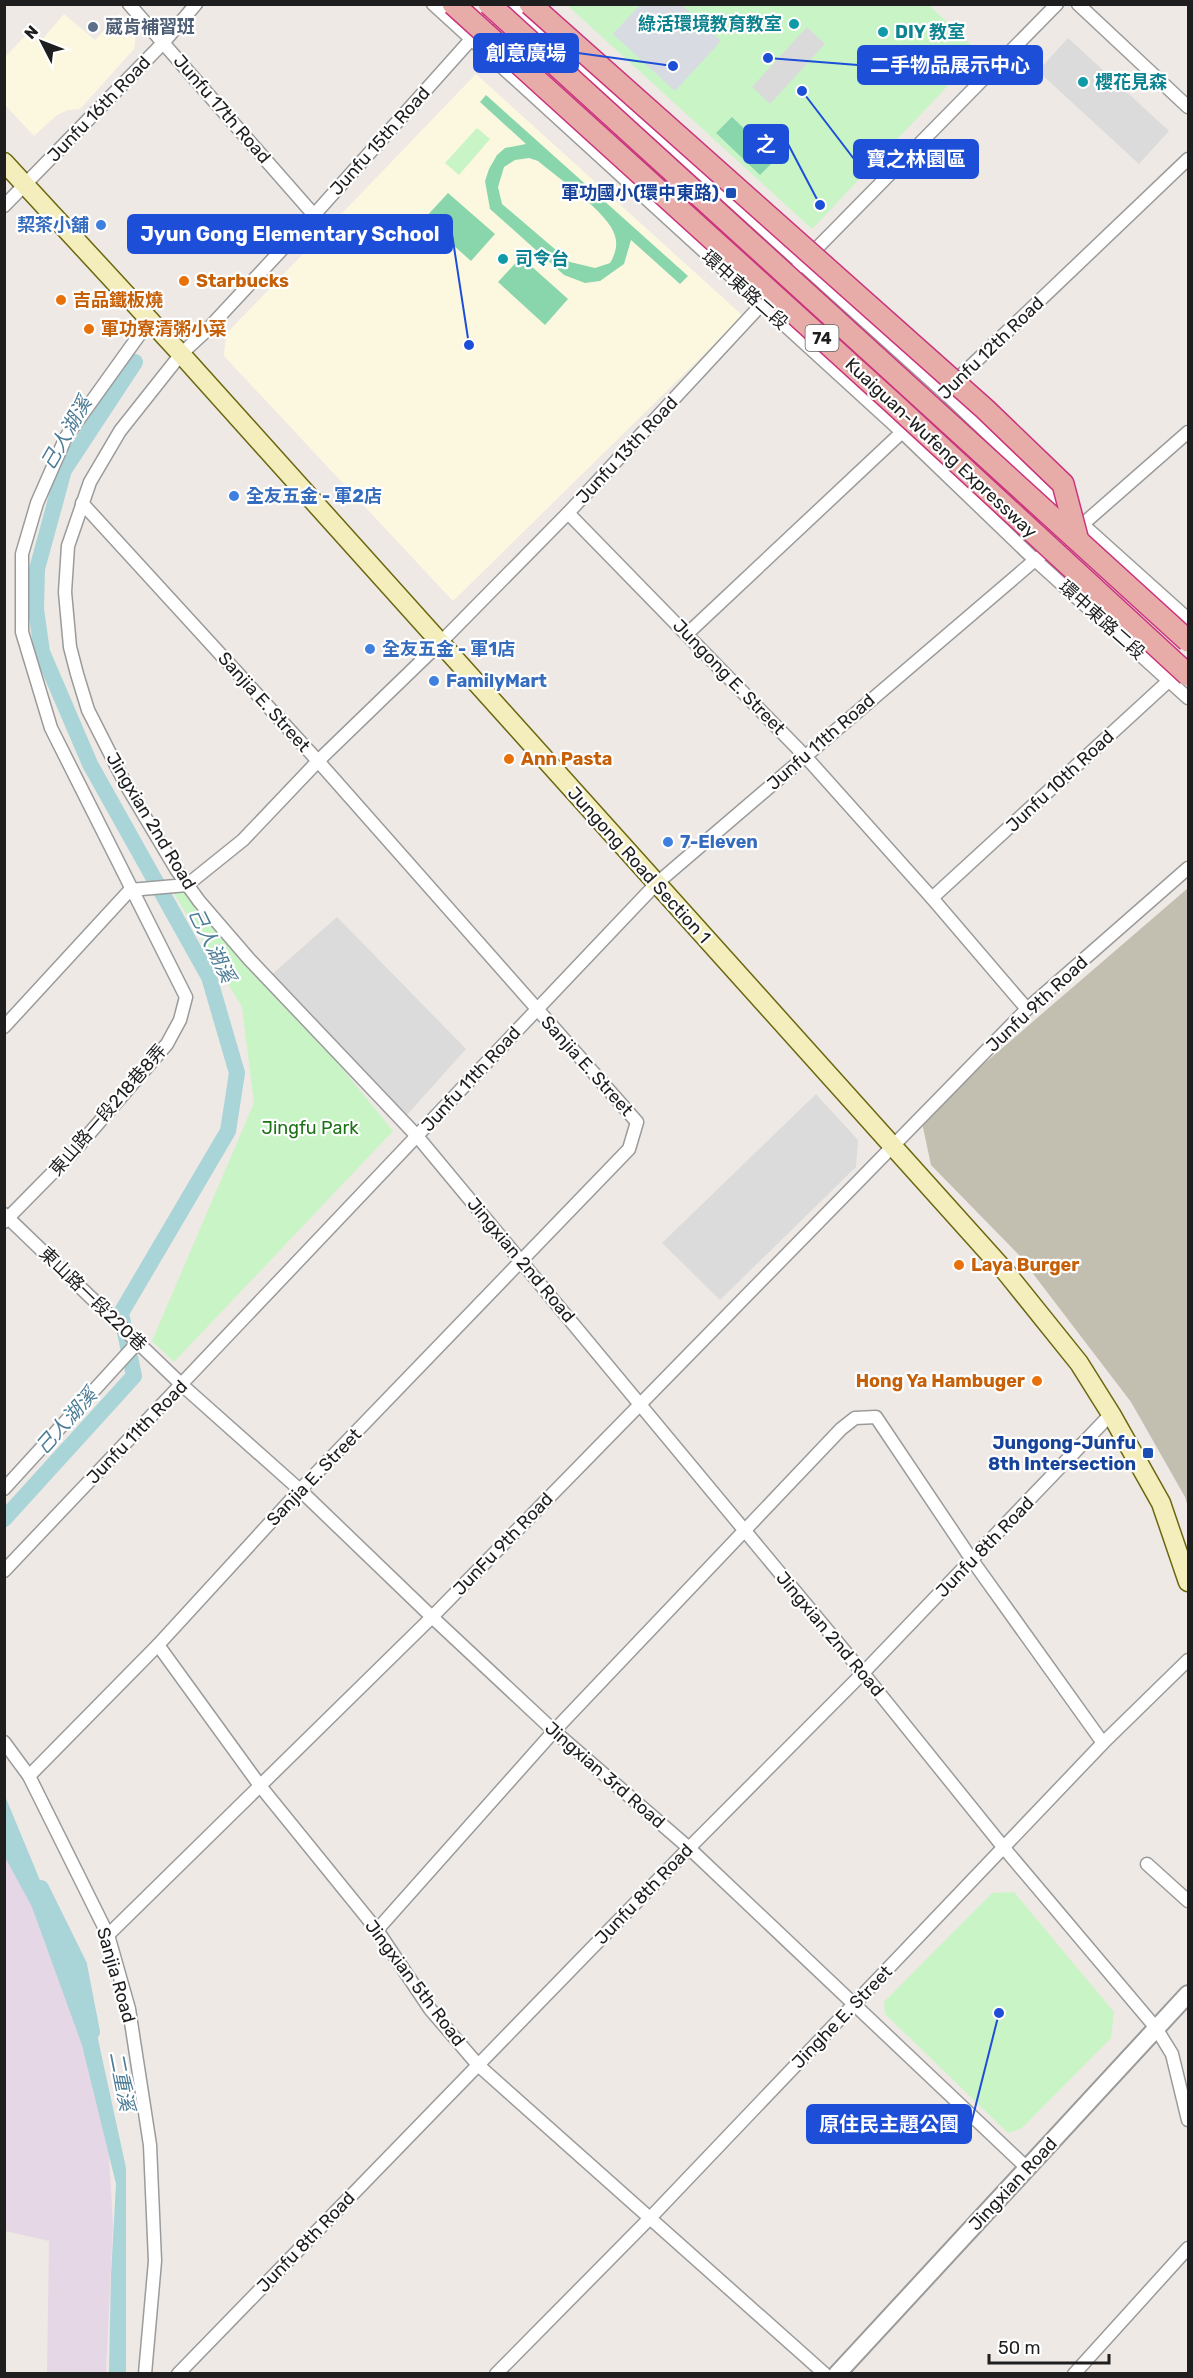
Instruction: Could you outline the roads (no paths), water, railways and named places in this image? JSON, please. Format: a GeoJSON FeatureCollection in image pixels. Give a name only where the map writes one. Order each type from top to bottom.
{"type":"FeatureCollection","features":[{"type":"Feature","properties":{"kind":"highway","name":"Kuaiguan-Wufeng Expressway"},"geometry":{"type":"LineString","coordinates":[[453,4],[892,402],[1179,677]]}},
{"type":"Feature","properties":{"kind":"highway","name":"Kuaiguan-Wufeng Expressway"},"geometry":{"type":"LineString","coordinates":[[489,4],[676,177],[1080,531],[1188,641]]}},
{"type":"Feature","properties":{"kind":"highway"},"geometry":{"type":"LineString","coordinates":[[530,4],[985,409],[1063,484],[1080,531]]}},
{"type":"Feature","properties":{"kind":"main road","name":"Jungong Road Section 1"},"geometry":{"type":"LineString","coordinates":[[4,162],[181,354],[986,1249],[1041,1314],[1078,1363],[1112,1414],[1161,1503],[1188,1582]]}},
{"type":"Feature","properties":{"kind":"street","name":"Junfu 17th Road"},"geometry":{"type":"LineString","coordinates":[[129,4],[314,215]]}},
{"type":"Feature","properties":{"kind":"street","name":"Junfu 16th Road"},"geometry":{"type":"LineString","coordinates":[[4,206],[164,42],[195,4]]}},
{"type":"Feature","properties":{"kind":"street","name":"環中東路二段"},"geometry":{"type":"LineString","coordinates":[[433,4],[903,433],[1035,560],[1179,677],[1188,698]]}},
{"type":"Feature","properties":{"kind":"street","name":"Junfu 15th Road"},"geometry":{"type":"LineString","coordinates":[[181,354],[206,331],[314,215],[502,4]]}},
{"type":"Feature","properties":{"kind":"street"},"geometry":{"type":"LineString","coordinates":[[514,4],[943,393],[1080,531],[1188,620]]}},
{"type":"Feature","properties":{"kind":"street"},"geometry":{"type":"LineString","coordinates":[[544,4],[620,79],[690,164]]}},
{"type":"Feature","properties":{"kind":"street","name":"Junfu 13th Road"},"geometry":{"type":"LineString","coordinates":[[186,885],[243,840],[318,761],[440,644],[568,513],[761,305],[1057,4]]}},
{"type":"Feature","properties":{"kind":"street"},"geometry":{"type":"LineString","coordinates":[[1078,4],[1188,107]]}},
{"type":"Feature","properties":{"kind":"street","name":"Junfu 12th Road"},"geometry":{"type":"LineString","coordinates":[[687,634],[903,433],[1188,159]]}},
{"type":"Feature","properties":{"kind":"street","name":"東山路一段218巷8弄"},"geometry":{"type":"LineString","coordinates":[[6,1218],[75,1150],[167,1044],[180,1020],[186,997],[51,728],[34,678],[22,632],[22,554],[37,503],[66,437],[150,320]]}},
{"type":"Feature","properties":{"kind":"street","name":"Jingxian 2nd Road"},"geometry":{"type":"LineString","coordinates":[[181,354],[120,432],[90,482],[68,546],[65,592],[70,647],[88,710],[126,785],[186,885],[249,959],[417,1136],[863,1673],[1004,1848],[1156,2028],[1172,2054],[1188,2120]]}},
{"type":"Feature","properties":{"kind":"street","name":"Junfu 11th Road"},"geometry":{"type":"LineString","coordinates":[[4,1571],[656,884],[1035,560],[1080,531],[1188,432]]}},
{"type":"Feature","properties":{"kind":"street","name":"Sanjia E. Street"},"geometry":{"type":"LineString","coordinates":[[29,1776],[158,1645],[300,1490],[629,1149],[637,1122],[318,761],[82,503]]}},
{"type":"Feature","properties":{"kind":"street","name":"Jungong E. Street"},"geometry":{"type":"LineString","coordinates":[[568,513],[805,756],[932,898],[1027,1009]]}},
{"type":"Feature","properties":{"kind":"street","name":"Junfu 10th Road"},"geometry":{"type":"LineString","coordinates":[[932,898],[1179,677],[1188,664]]}},
{"type":"Feature","properties":{"kind":"street","name":"Junfu 9th Road"},"geometry":{"type":"LineString","coordinates":[[894,1148],[1027,1009],[1188,868]]}},
{"type":"Feature","properties":{"kind":"street"},"geometry":{"type":"LineString","coordinates":[[4,1027],[131,890],[186,885]]}},
{"type":"Feature","properties":{"kind":"street","name":"JunFu 9th Road"},"geometry":{"type":"LineString","coordinates":[[108,1935],[432,1617],[640,1403],[894,1148]]}},
{"type":"Feature","properties":{"kind":"street","name":"東山路一段220巷"},"geometry":{"type":"LineString","coordinates":[[6,1218],[182,1385]]}},
{"type":"Feature","properties":{"kind":"street"},"geometry":{"type":"LineString","coordinates":[[4,1489],[138,1342]]}},
{"type":"Feature","properties":{"kind":"street","name":"Jingxian 3rd Road"},"geometry":{"type":"LineString","coordinates":[[182,1385],[300,1490],[554,1731],[689,1848],[1027,2168]]}},
{"type":"Feature","properties":{"kind":"street","name":"Junfu 8th Road"},"geometry":{"type":"LineString","coordinates":[[178,2373],[689,1848],[863,1673],[1112,1414]]}},
{"type":"Feature","properties":{"kind":"street"},"geometry":{"type":"LineString","coordinates":[[377,1930],[554,1731],[841,1429],[855,1418],[866,1416],[876,1418],[972,1560],[1103,1743]]}},
{"type":"Feature","properties":{"kind":"street","name":"Jingxian 5th Road"},"geometry":{"type":"LineString","coordinates":[[158,1645],[261,1787],[377,1930],[430,2009],[478,2065],[825,2373]]}},
{"type":"Feature","properties":{"kind":"street","name":"Jinghe E. Street"},"geometry":{"type":"LineString","coordinates":[[496,2373],[651,2217],[1103,1743],[1188,1660]]}},
{"type":"Feature","properties":{"kind":"street","name":"Sanjia Road"},"geometry":{"type":"LineString","coordinates":[[4,1742],[29,1776],[108,1935],[129,2009],[150,2145],[155,2261],[145,2373]]}},
{"type":"Feature","properties":{"kind":"street"},"geometry":{"type":"LineString","coordinates":[[1147,1864],[1188,1901]]}},
{"type":"Feature","properties":{"kind":"street","name":"Jingxian Road"},"geometry":{"type":"LineString","coordinates":[[837,2373],[1188,1994]]}},
{"type":"Feature","properties":{"kind":"street"},"geometry":{"type":"LineString","coordinates":[[1074,2373],[1188,2248]]}},
{"type":"Feature","properties":{"kind":"water","name":"二重溪"},"geometry":{"type":"Polygon","coordinates":[[[5,1796],[49,1902],[98,2039],[126,2168],[126,2373],[109,2373],[116,2184],[82,2045],[32,1907],[5,1857],[5,1796]]]}},
{"type":"Feature","properties":{"kind":"waterway","name":"己人湖溪"},"geometry":{"type":"LineString","coordinates":[[4,1519],[134,1376],[121,1313],[228,1131],[237,1073],[209,977],[90,764],[42,652],[36,609],[37,569],[64,470],[135,362]]}},
{"type":"Feature","properties":{"kind":"waterway","name":"二重溪"},"geometry":{"type":"LineString","coordinates":[[41,1888],[79,1965],[92,2032]]}},
{"type":"Feature","properties":{"kind":"place","name":"綠活環境教育教室"},"geometry":{"type":"Point","coordinates":[794,24]}},
{"type":"Feature","properties":{"kind":"place","name":"葳肯補習班"},"geometry":{"type":"Point","coordinates":[93,27]}},
{"type":"Feature","properties":{"kind":"place","name":"DIY 教室"},"geometry":{"type":"Point","coordinates":[883,32]}},
{"type":"Feature","properties":{"kind":"place","name":"二手物品展示中心"},"geometry":{"type":"Point","coordinates":[768,58]}},
{"type":"Feature","properties":{"kind":"place","name":"創意廣場"},"geometry":{"type":"Point","coordinates":[673,66]}},
{"type":"Feature","properties":{"kind":"place","name":"櫻花見森"},"geometry":{"type":"Point","coordinates":[1083,82]}},
{"type":"Feature","properties":{"kind":"place","name":"寶之林園區"},"geometry":{"type":"Point","coordinates":[802,91]}},
{"type":"Feature","properties":{"kind":"place","name":"軍功國小(環中東路)"},"geometry":{"type":"Point","coordinates":[731,193]}},
{"type":"Feature","properties":{"kind":"place","name":"之"},"geometry":{"type":"Point","coordinates":[820,205]}},
{"type":"Feature","properties":{"kind":"place","name":"栔茶小舖"},"geometry":{"type":"Point","coordinates":[101,225]}},
{"type":"Feature","properties":{"kind":"place","name":"司令台"},"geometry":{"type":"Point","coordinates":[503,259]}},
{"type":"Feature","properties":{"kind":"place","name":"Starbucks"},"geometry":{"type":"Point","coordinates":[184,281]}},
{"type":"Feature","properties":{"kind":"place","name":"吉品鐵板燒"},"geometry":{"type":"Point","coordinates":[61,300]}},
{"type":"Feature","properties":{"kind":"place","name":"軍功寮清粥小菜"},"geometry":{"type":"Point","coordinates":[89,329]}},
{"type":"Feature","properties":{"kind":"place","name":"Jyun Gong Elementary School"},"geometry":{"type":"Point","coordinates":[469,345]}},
{"type":"Feature","properties":{"kind":"place","name":"全友五金 - 軍2店"},"geometry":{"type":"Point","coordinates":[234,496]}},
{"type":"Feature","properties":{"kind":"place","name":"全友五金 - 軍1店"},"geometry":{"type":"Point","coordinates":[370,649]}},
{"type":"Feature","properties":{"kind":"place","name":"FamilyMart"},"geometry":{"type":"Point","coordinates":[434,681]}},
{"type":"Feature","properties":{"kind":"place","name":"Ann Pasta"},"geometry":{"type":"Point","coordinates":[509,759]}},
{"type":"Feature","properties":{"kind":"place","name":"7-Eleven"},"geometry":{"type":"Point","coordinates":[668,842]}},
{"type":"Feature","properties":{"kind":"place","name":"Laya Burger"},"geometry":{"type":"Point","coordinates":[959,1265]}},
{"type":"Feature","properties":{"kind":"place","name":"Hong Ya Hambuger"},"geometry":{"type":"Point","coordinates":[1037,1381]}},
{"type":"Feature","properties":{"kind":"place","name":"Jungong-Junfu 8th Intersection"},"geometry":{"type":"Point","coordinates":[1148,1453]}},
{"type":"Feature","properties":{"kind":"place","name":"原住民主題公園"},"geometry":{"type":"Point","coordinates":[999,2013]}},
{"type":"Feature","properties":{"kind":"park label","name":"Jingfu Park"},"geometry":{"type":"Point","coordinates":[310,1128]}}]}
